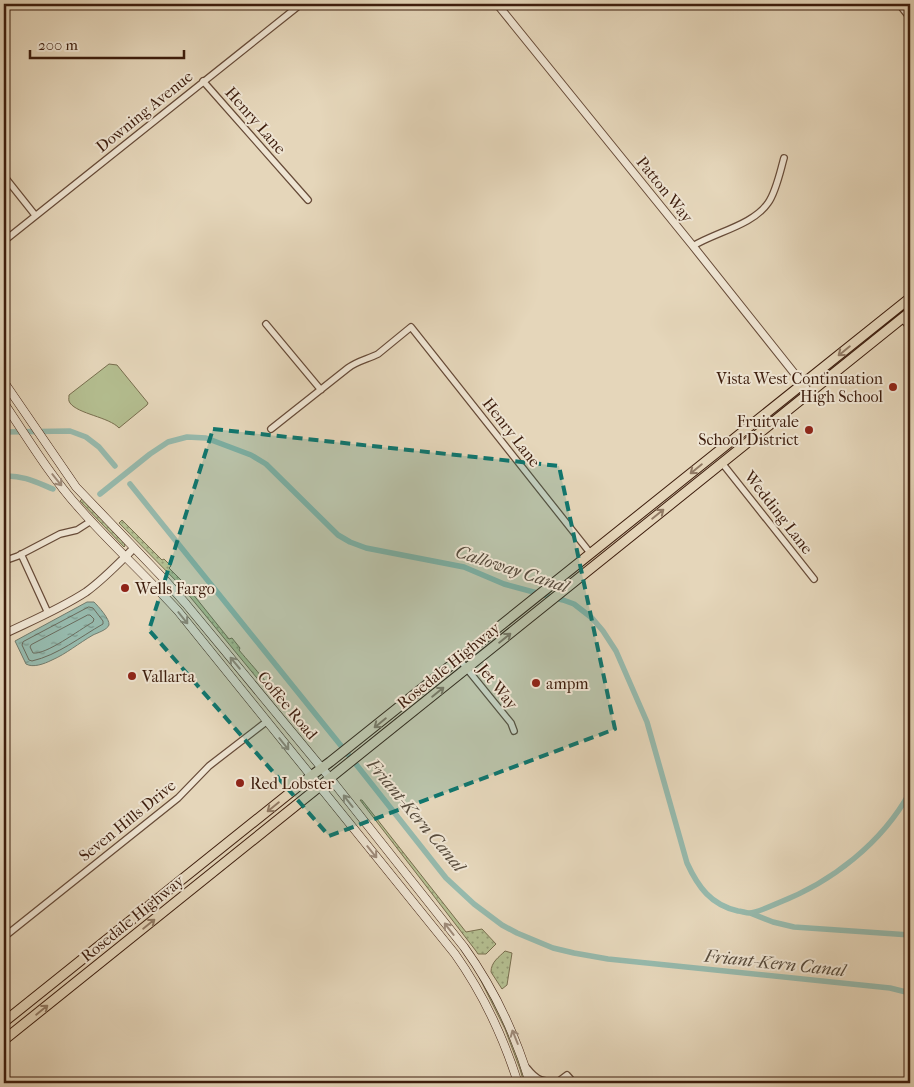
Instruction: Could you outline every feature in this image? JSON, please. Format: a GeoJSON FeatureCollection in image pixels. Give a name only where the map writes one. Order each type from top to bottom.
{"type":"FeatureCollection","features":[{"type":"Feature","properties":{"kind":"main road","name":"Rosedale Highway"},"geometry":{"type":"LineString","coordinates":[[4,1040],[467,669],[546,604],[559,586],[591,554],[910,298]]}},
{"type":"Feature","properties":{"kind":"main road"},"geometry":{"type":"LineString","coordinates":[[902,319],[906,308],[910,305]]}},
{"type":"Feature","properties":{"kind":"main road"},"geometry":{"type":"LineString","coordinates":[[858,355],[860,345],[892,319],[900,306]]}},
{"type":"Feature","properties":{"kind":"main road","name":"Rosedale Highway"},"geometry":{"type":"LineString","coordinates":[[4,1022],[535,598],[598,563],[910,312]]}},
{"type":"Feature","properties":{"kind":"main road","name":"Coffee Road"},"geometry":{"type":"LineString","coordinates":[[5,385],[76,487],[186,604],[322,768],[479,968],[506,1017],[530,1083]]}},
{"type":"Feature","properties":{"kind":"main road","name":"Coffee Road"},"geometry":{"type":"LineString","coordinates":[[4,404],[48,470],[80,509],[178,611],[469,974],[496,1024],[518,1083]]}},
{"type":"Feature","properties":{"kind":"main road"},"geometry":{"type":"LineString","coordinates":[[598,563],[601,553],[637,523],[642,513]]}},
{"type":"Feature","properties":{"kind":"street","name":"Downing Avenue"},"geometry":{"type":"LineString","coordinates":[[4,241],[301,4]]}},
{"type":"Feature","properties":{"kind":"street","name":"Patton Way"},"geometry":{"type":"LineString","coordinates":[[497,4],[694,246],[810,393]]}},
{"type":"Feature","properties":{"kind":"street"},"geometry":{"type":"LineString","coordinates":[[899,4],[910,16]]}},
{"type":"Feature","properties":{"kind":"street","name":"Henry Lane"},"geometry":{"type":"LineString","coordinates":[[203,81],[308,200]]}},
{"type":"Feature","properties":{"kind":"street"},"geometry":{"type":"LineString","coordinates":[[694,246],[701,241],[746,222],[758,214],[768,203],[778,181],[784,158]]}},
{"type":"Feature","properties":{"kind":"street"},"geometry":{"type":"LineString","coordinates":[[4,176],[35,215]]}},
{"type":"Feature","properties":{"kind":"street"},"geometry":{"type":"LineString","coordinates":[[902,319],[910,328]]}},
{"type":"Feature","properties":{"kind":"street"},"geometry":{"type":"LineString","coordinates":[[266,324],[321,390],[271,429]]}},
{"type":"Feature","properties":{"kind":"street","name":"Henry Lane"},"geometry":{"type":"LineString","coordinates":[[321,390],[352,365],[378,354],[411,327],[591,554]]}},
{"type":"Feature","properties":{"kind":"street","name":"Wedding Lane"},"geometry":{"type":"LineString","coordinates":[[722,463],[814,578]]}},
{"type":"Feature","properties":{"kind":"street"},"geometry":{"type":"LineString","coordinates":[[4,561],[60,534],[77,530],[92,521]]}},
{"type":"Feature","properties":{"kind":"street"},"geometry":{"type":"LineString","coordinates":[[4,634],[86,592],[134,548]]}},
{"type":"Feature","properties":{"kind":"street"},"geometry":{"type":"LineString","coordinates":[[21,554],[48,613]]}},
{"type":"Feature","properties":{"kind":"street","name":"Jet Way"},"geometry":{"type":"LineString","coordinates":[[459,660],[510,723],[514,731]]}},
{"type":"Feature","properties":{"kind":"street","name":"Seven Hills Drive"},"geometry":{"type":"LineString","coordinates":[[4,937],[178,798],[209,766],[266,722]]}},
{"type":"Feature","properties":{"kind":"street","name":"Coffee Road"},"geometry":{"type":"LineString","coordinates":[[524,1064],[539,1080],[557,1082],[567,1075],[574,1083]]}},
{"type":"Feature","properties":{"kind":"highlighted area"},"geometry":{"type":"Polygon","coordinates":[[[213,429],[559,466],[615,729],[329,836],[149,630],[213,429]]]}},
{"type":"Feature","properties":{"kind":"green space"},"geometry":{"type":"Polygon","coordinates":[[[109,364],[117,365],[148,403],[119,428],[108,421],[74,407],[69,400],[69,395],[109,364]]]}},
{"type":"Feature","properties":{"kind":"green space"},"geometry":{"type":"Polygon","coordinates":[[[82,499],[124,542],[124,547],[80,501],[82,499]]]}},
{"type":"Feature","properties":{"kind":"green space"},"geometry":{"type":"Polygon","coordinates":[[[122,520],[162,560],[164,559],[171,566],[169,568],[184,583],[229,639],[232,638],[240,648],[239,650],[267,683],[278,701],[275,700],[182,587],[119,523],[122,520]]]}},
{"type":"Feature","properties":{"kind":"green space"},"geometry":{"type":"Polygon","coordinates":[[[360,800],[362,800],[466,932],[482,929],[496,944],[486,954],[478,954],[360,800]]]}},
{"type":"Feature","properties":{"kind":"green space"},"geometry":{"type":"Polygon","coordinates":[[[505,951],[512,953],[507,985],[502,989],[491,972],[491,968],[505,951]]]}},
{"type":"Feature","properties":{"kind":"green space"},"geometry":{"type":"Polygon","coordinates":[[[479,977],[507,1026],[527,1083],[524,1083],[505,1029],[479,977]]]}},
{"type":"Feature","properties":{"kind":"water"},"geometry":{"type":"Polygon","coordinates":[[[87,602],[94,602],[101,609],[108,619],[108,627],[49,661],[35,666],[26,664],[15,641],[87,602]]]}},
{"type":"Feature","properties":{"kind":"waterway","name":"Friant-Kern Canal"},"geometry":{"type":"LineString","coordinates":[[4,432],[70,431],[86,437],[99,447],[115,466]]}},
{"type":"Feature","properties":{"kind":"waterway","name":"Calloway Canal"},"geometry":{"type":"LineString","coordinates":[[100,494],[168,442],[187,437],[206,438],[251,455],[266,464],[338,535],[350,542],[366,548],[464,567],[504,584],[574,604],[592,618],[616,651],[647,722],[691,872],[706,894],[729,908],[748,913],[759,911],[798,894],[836,872],[854,859],[885,828],[899,811],[910,792]]}},
{"type":"Feature","properties":{"kind":"waterway","name":"Calloway Canal"},"geometry":{"type":"LineString","coordinates":[[4,476],[23,478],[53,489]]}},
{"type":"Feature","properties":{"kind":"waterway","name":"Friant-Kern Canal"},"geometry":{"type":"LineString","coordinates":[[130,484],[446,878],[474,904],[502,925],[553,948],[608,959],[890,988],[910,993]]}},
{"type":"Feature","properties":{"kind":"waterway"},"geometry":{"type":"LineString","coordinates":[[750,913],[773,922],[794,927],[910,935]]}},
{"type":"Feature","properties":{"kind":"railway"},"geometry":{"type":"LineString","coordinates":[[905,1083],[910,1079]]}},
{"type":"Feature","properties":{"kind":"place","name":"Vista West Continuation High School"},"geometry":{"type":"Point","coordinates":[893,387]}},
{"type":"Feature","properties":{"kind":"place","name":"Fruitvale School District"},"geometry":{"type":"Point","coordinates":[809,430]}},
{"type":"Feature","properties":{"kind":"place","name":"Wells Fargo"},"geometry":{"type":"Point","coordinates":[125,588]}},
{"type":"Feature","properties":{"kind":"place","name":"Vallarta"},"geometry":{"type":"Point","coordinates":[132,676]}},
{"type":"Feature","properties":{"kind":"place","name":"ampm"},"geometry":{"type":"Point","coordinates":[536,683]}},
{"type":"Feature","properties":{"kind":"place","name":"Red Lobster"},"geometry":{"type":"Point","coordinates":[240,783]}}]}
